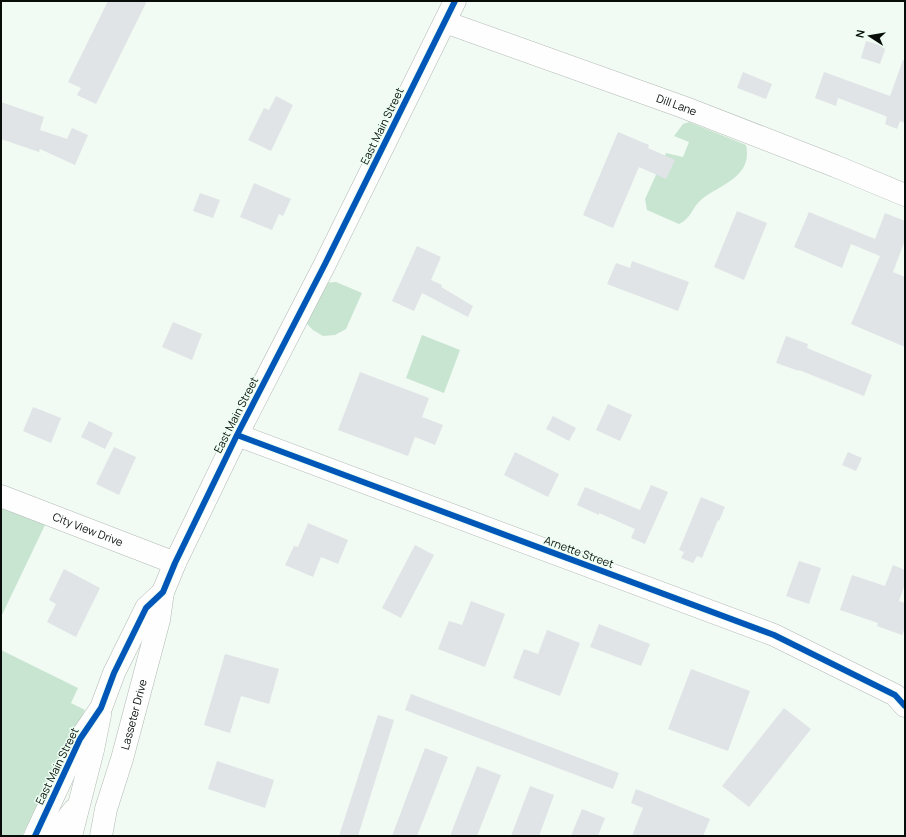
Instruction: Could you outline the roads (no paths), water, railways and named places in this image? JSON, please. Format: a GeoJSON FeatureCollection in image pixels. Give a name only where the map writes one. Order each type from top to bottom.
{"type":"FeatureCollection","features":[{"type":"Feature","properties":{"kind":"street","name":"East Main Street"},"geometry":{"type":"LineString","coordinates":[[35,836],[80,739],[101,708],[114,673],[146,608],[163,592],[175,563],[237,435],[317,281],[455,1]]}},
{"type":"Feature","properties":{"kind":"street","name":"Dill Lane"},"geometry":{"type":"LineString","coordinates":[[445,22],[683,107],[905,195]]}},
{"type":"Feature","properties":{"kind":"street","name":"Arnette Street"},"geometry":{"type":"LineString","coordinates":[[237,435],[774,635],[895,695],[905,706]]}},
{"type":"Feature","properties":{"kind":"street","name":"City View Drive"},"geometry":{"type":"LineString","coordinates":[[1,496],[175,563]]}},
{"type":"Feature","properties":{"kind":"street","name":"Lasseter Drive"},"geometry":{"type":"LineString","coordinates":[[100,836],[106,809],[122,759],[147,668],[159,620],[163,592]]}},
{"type":"Feature","properties":{"kind":"street"},"geometry":{"type":"LineString","coordinates":[[70,836],[93,750],[101,708]]}},
{"type":"Feature","properties":{"kind":"street"},"geometry":{"type":"LineString","coordinates":[[78,806],[106,809]]}},
{"type":"Feature","properties":{"kind":"street"},"geometry":{"type":"LineString","coordinates":[[52,836],[78,806]]}}]}
